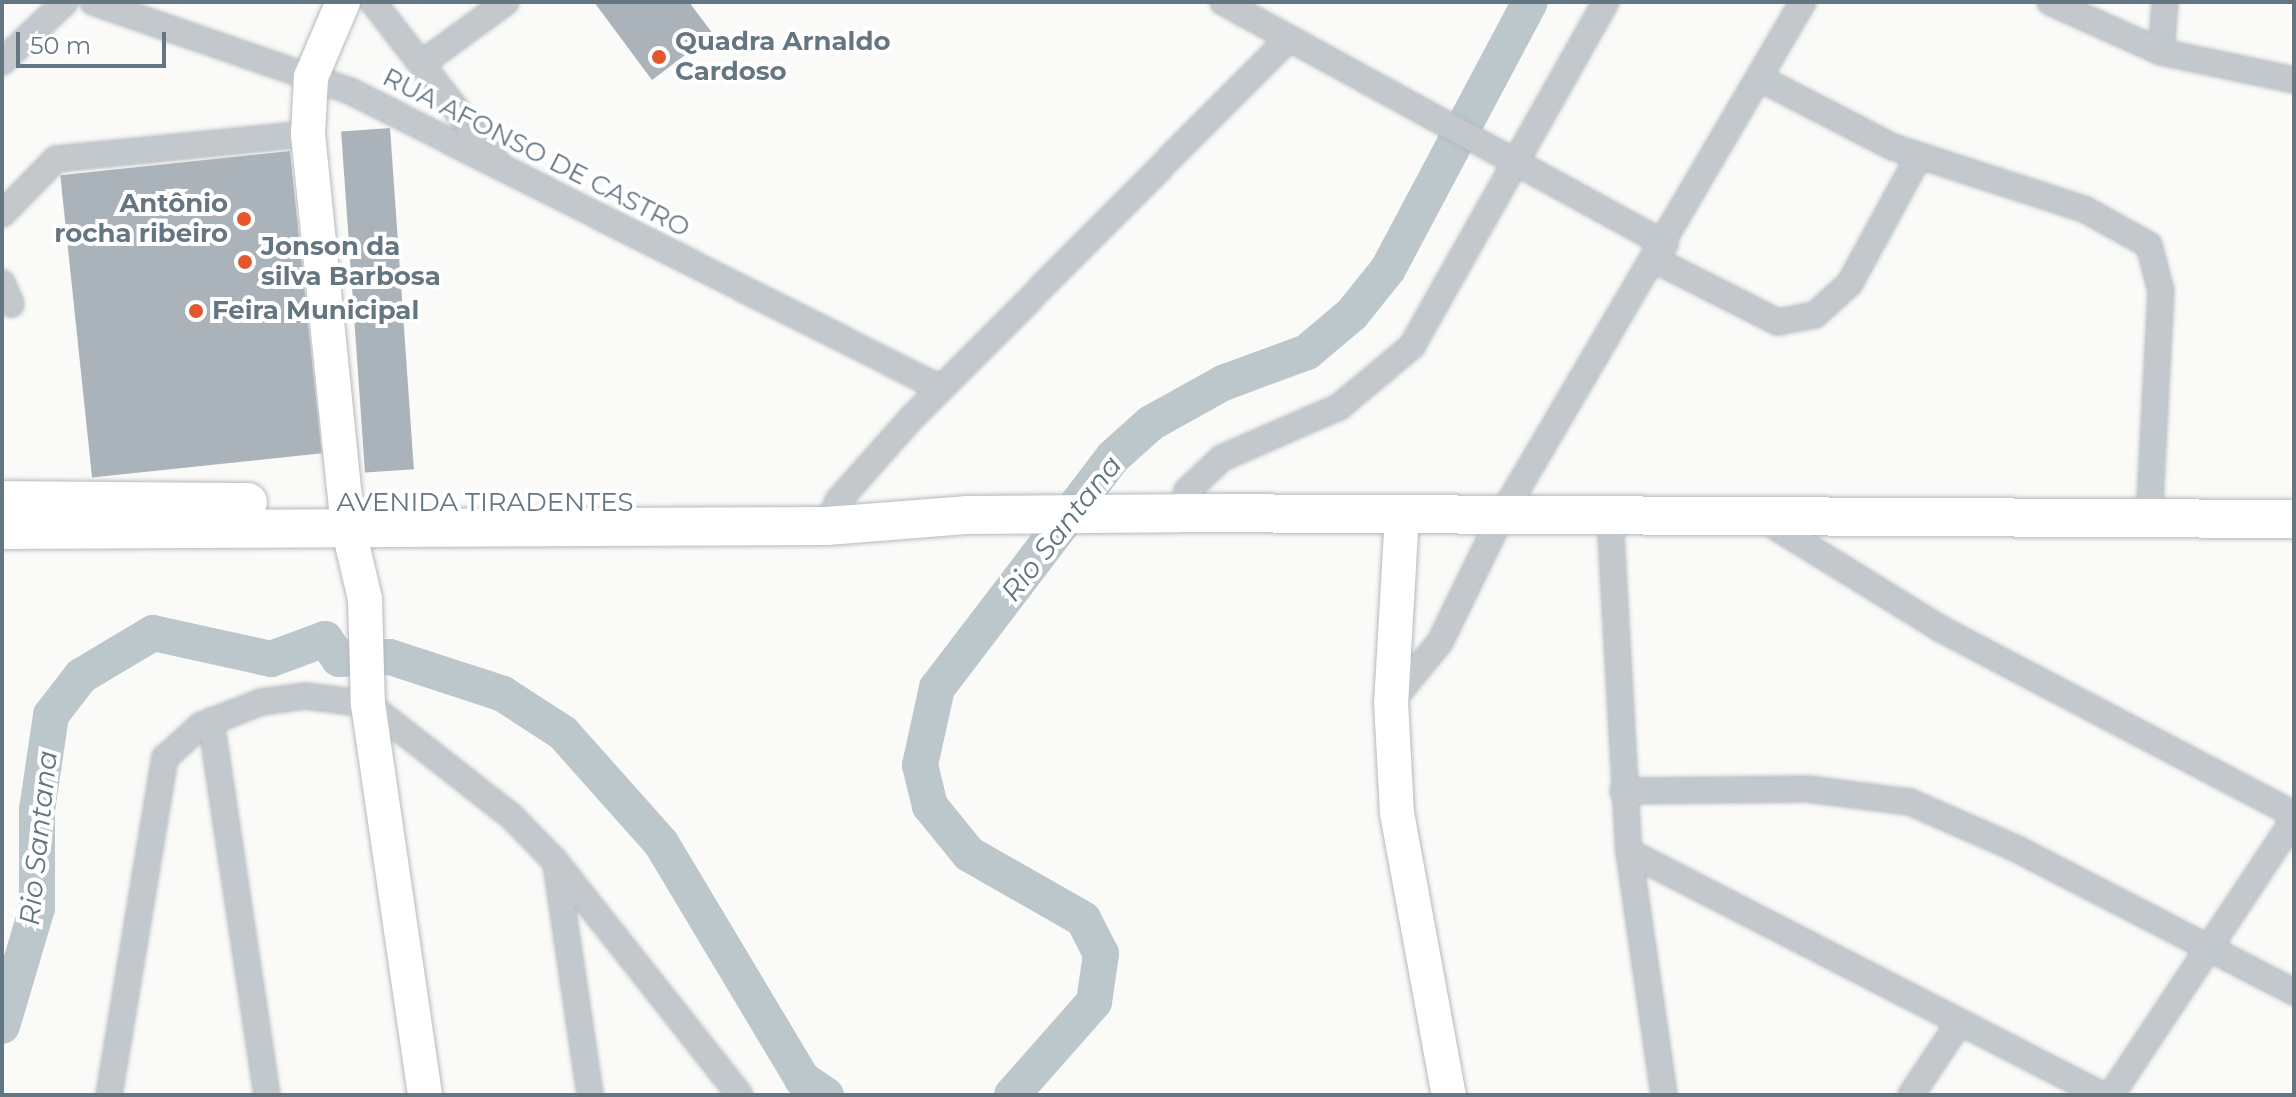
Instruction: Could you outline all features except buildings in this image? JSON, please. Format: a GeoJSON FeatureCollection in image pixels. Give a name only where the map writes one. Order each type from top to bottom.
{"type":"FeatureCollection","features":[{"type":"Feature","properties":{"kind":"main road","name":"AVENIDA TIRADENTES"},"geometry":{"type":"LineString","coordinates":[[2,500],[348,515]]}},
{"type":"Feature","properties":{"kind":"main road"},"geometry":{"type":"LineString","coordinates":[[2,530],[348,515],[1402,514],[1763,519],[2294,519]]}},
{"type":"Feature","properties":{"kind":"street"},"geometry":{"type":"LineString","coordinates":[[2,62],[65,2]]}},
{"type":"Feature","properties":{"kind":"street","name":"RUA AFONSO DE CASTRO"},"geometry":{"type":"LineString","coordinates":[[93,2],[311,77],[501,167],[940,388]]}},
{"type":"Feature","properties":{"kind":"street"},"geometry":{"type":"LineString","coordinates":[[343,2],[311,77],[308,134],[348,515],[369,634],[368,688],[425,1095]]}},
{"type":"Feature","properties":{"kind":"street"},"geometry":{"type":"LineString","coordinates":[[373,2],[501,167]]}},
{"type":"Feature","properties":{"kind":"street"},"geometry":{"type":"LineString","coordinates":[[421,64],[506,2]]}},
{"type":"Feature","properties":{"kind":"street"},"geometry":{"type":"LineString","coordinates":[[1223,2],[1518,161],[1660,252],[1778,322],[1815,315],[1850,283],[1918,158]]}},
{"type":"Feature","properties":{"kind":"street"},"geometry":{"type":"LineString","coordinates":[[1163,514],[1222,458],[1339,407],[1412,346],[1606,2]]}},
{"type":"Feature","properties":{"kind":"street"},"geometry":{"type":"LineString","coordinates":[[1391,702],[1440,642],[1502,515],[1763,80],[1803,2]]}},
{"type":"Feature","properties":{"kind":"street"},"geometry":{"type":"LineString","coordinates":[[2050,2],[2161,52],[2294,80]]}},
{"type":"Feature","properties":{"kind":"street"},"geometry":{"type":"LineString","coordinates":[[2161,52],[2165,2]]}},
{"type":"Feature","properties":{"kind":"street"},"geometry":{"type":"LineString","coordinates":[[833,513],[940,388],[1288,39]]}},
{"type":"Feature","properties":{"kind":"street"},"geometry":{"type":"LineString","coordinates":[[1763,80],[1918,158],[2084,209],[2149,245],[2161,291],[2149,519]]}},
{"type":"Feature","properties":{"kind":"street"},"geometry":{"type":"LineString","coordinates":[[2,214],[56,159],[308,134]]}},
{"type":"Feature","properties":{"kind":"street"},"geometry":{"type":"LineString","coordinates":[[1402,514],[1391,702],[1405,863],[1449,1095]]}},
{"type":"Feature","properties":{"kind":"street"},"geometry":{"type":"LineString","coordinates":[[1610,517],[1623,791],[1664,1095]]}},
{"type":"Feature","properties":{"kind":"street"},"geometry":{"type":"LineString","coordinates":[[1763,519],[1941,629],[2294,817],[2111,1095]]}},
{"type":"Feature","properties":{"kind":"street"},"geometry":{"type":"LineString","coordinates":[[109,1095],[142,918],[157,777],[177,742],[211,721],[261,702],[368,688],[511,816],[555,861],[740,1095]]}},
{"type":"Feature","properties":{"kind":"street"},"geometry":{"type":"LineString","coordinates":[[211,721],[267,1095]]}},
{"type":"Feature","properties":{"kind":"street"},"geometry":{"type":"LineString","coordinates":[[1623,791],[1808,789],[1910,802],[2294,992]]}},
{"type":"Feature","properties":{"kind":"street"},"geometry":{"type":"LineString","coordinates":[[1629,852],[2102,1095]]}},
{"type":"Feature","properties":{"kind":"street"},"geometry":{"type":"LineString","coordinates":[[555,861],[590,1095]]}},
{"type":"Feature","properties":{"kind":"street"},"geometry":{"type":"LineString","coordinates":[[1911,1095],[1959,1023]]}},
{"type":"Feature","properties":{"kind":"waterway","name":"Rio Santana"},"geometry":{"type":"LineString","coordinates":[[1012,1095],[1094,1002],[1101,954],[1083,919],[969,854],[930,806],[920,765],[937,688],[1113,457],[1151,423],[1223,383],[1307,352],[1352,314],[1388,269],[1530,2]]}},
{"type":"Feature","properties":{"kind":"waterway","name":"Rio Santana"},"geometry":{"type":"LineString","coordinates":[[2,1026],[37,908],[37,810],[51,715],[81,676],[153,633],[271,659],[325,639],[339,659],[390,657],[503,694],[563,733],[661,843],[802,1079],[826,1095]]}},
{"type":"Feature","properties":{"kind":"place","name":"Quadra Arnaldo Cardoso"},"geometry":{"type":"Point","coordinates":[659,57]}},
{"type":"Feature","properties":{"kind":"place","name":"Antônio rocha ribeiro"},"geometry":{"type":"Point","coordinates":[244,219]}},
{"type":"Feature","properties":{"kind":"place","name":"Jonson da silva Barbosa"},"geometry":{"type":"Point","coordinates":[245,262]}},
{"type":"Feature","properties":{"kind":"place","name":"Feira Municipal"},"geometry":{"type":"Point","coordinates":[196,311]}}]}
